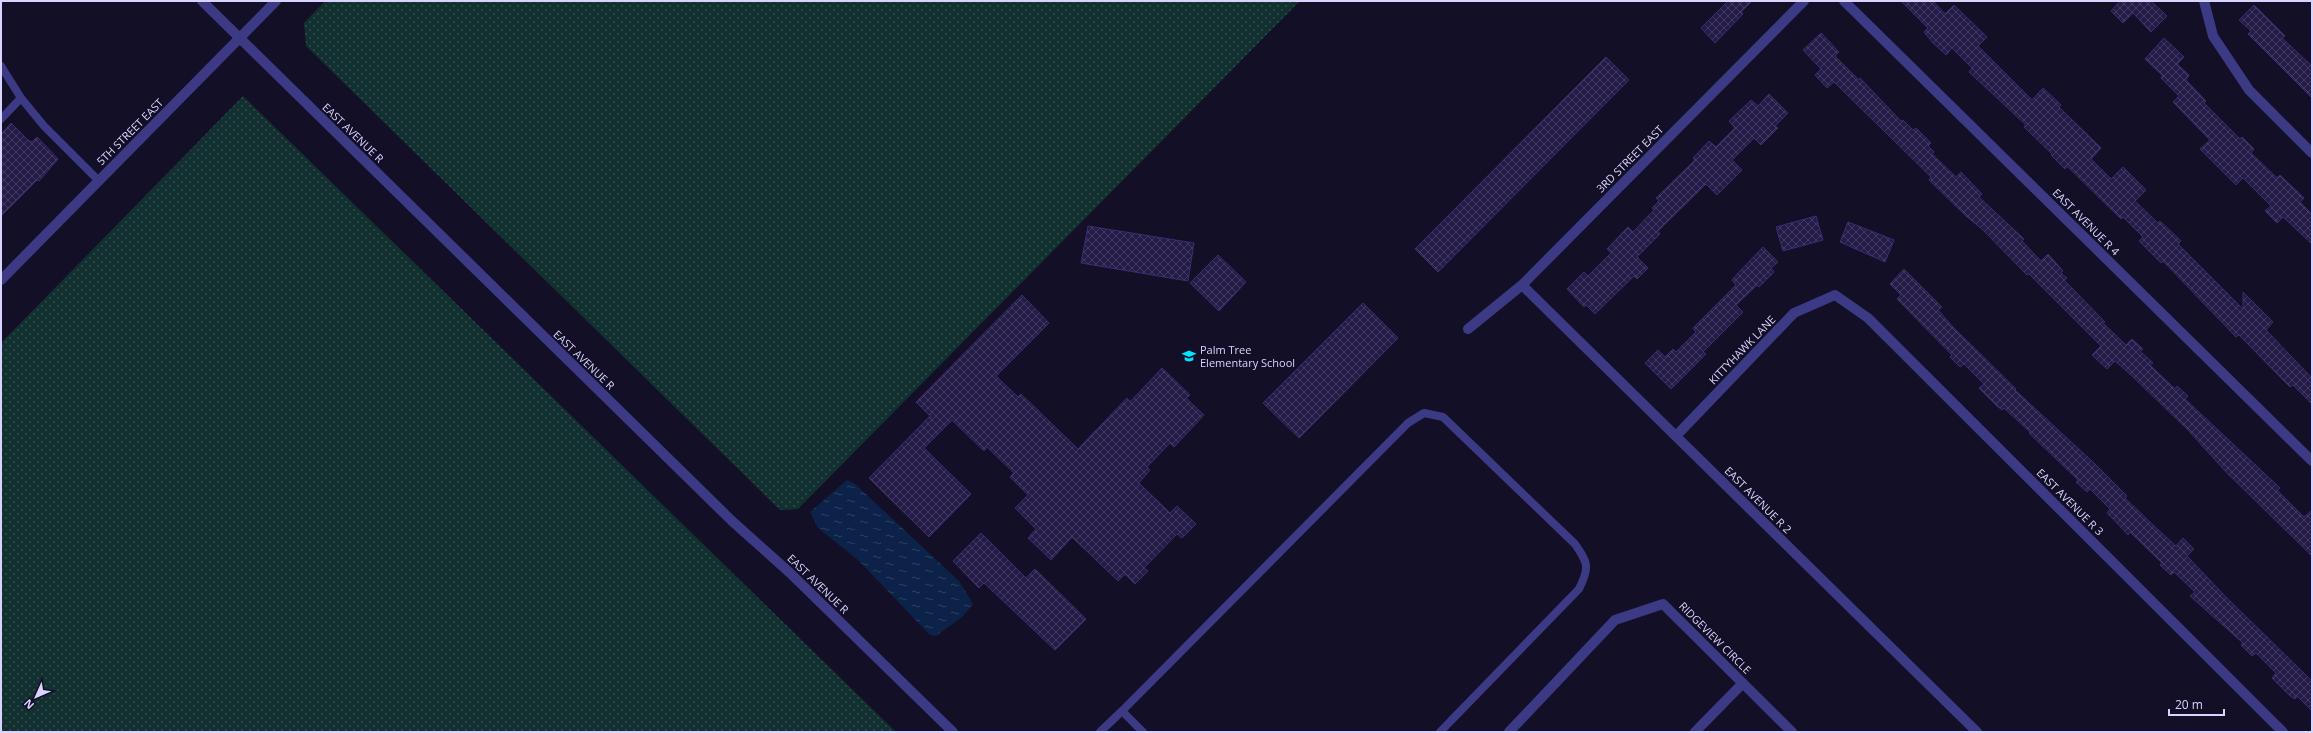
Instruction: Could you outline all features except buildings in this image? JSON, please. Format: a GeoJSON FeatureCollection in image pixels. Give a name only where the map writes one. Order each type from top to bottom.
{"type":"FeatureCollection","features":[{"type":"Feature","properties":{"kind":"street","name":"EAST AVENUE R"},"geometry":{"type":"LineString","coordinates":[[202,1],[726,516],[789,572],[953,732]]}},
{"type":"Feature","properties":{"kind":"street","name":"5TH STREET EAST"},"geometry":{"type":"LineString","coordinates":[[1,280],[276,1]]}},
{"type":"Feature","properties":{"kind":"street","name":"3RD STREET EAST"},"geometry":{"type":"LineString","coordinates":[[1468,329],[1522,285],[1804,1]]}},
{"type":"Feature","properties":{"kind":"street","name":"EAST AVENUE R 4"},"geometry":{"type":"LineString","coordinates":[[1844,1],[2312,461]]}},
{"type":"Feature","properties":{"kind":"street"},"geometry":{"type":"LineString","coordinates":[[2204,1],[2213,36],[2249,90],[2312,153]]}},
{"type":"Feature","properties":{"kind":"street","name":"EAST AVENUE R 2"},"geometry":{"type":"LineString","coordinates":[[1522,285],[1977,732]]}},
{"type":"Feature","properties":{"kind":"street","name":"KITTYHAWK LANE"},"geometry":{"type":"LineString","coordinates":[[1676,436],[1794,313],[1835,295]]}},
{"type":"Feature","properties":{"kind":"street","name":"EAST AVENUE R 3"},"geometry":{"type":"LineString","coordinates":[[1835,295],[1868,318],[2283,732]]}},
{"type":"Feature","properties":{"kind":"street","name":"RIDGEVIEW CIRCLE"},"geometry":{"type":"LineString","coordinates":[[1510,732],[1615,620],[1663,604],[1743,683],[1786,730]]}},
{"type":"Feature","properties":{"kind":"street"},"geometry":{"type":"LineString","coordinates":[[1695,732],[1743,683]]}},
{"type":"Feature","properties":{"kind":"lane"},"geometry":{"type":"LineString","coordinates":[[1,66],[21,98],[44,126],[99,180]]}},
{"type":"Feature","properties":{"kind":"lane"},"geometry":{"type":"LineString","coordinates":[[1,119],[21,98]]}},
{"type":"Feature","properties":{"kind":"lane"},"geometry":{"type":"LineString","coordinates":[[1100,732],[1408,423],[1424,413],[1443,417],[1575,544],[1584,558],[1587,573],[1579,589],[1440,732]]}},
{"type":"Feature","properties":{"kind":"lane"},"geometry":{"type":"LineString","coordinates":[[1122,711],[1143,732]]}},
{"type":"Feature","properties":{"kind":"green space"},"geometry":{"type":"Polygon","coordinates":[[[325,1],[1300,1],[798,509],[780,510],[306,46],[304,23],[325,1]]]}},
{"type":"Feature","properties":{"kind":"green space"},"geometry":{"type":"Polygon","coordinates":[[[243,96],[896,732],[1,732],[1,343],[243,96]]]}},
{"type":"Feature","properties":{"kind":"water"},"geometry":{"type":"Polygon","coordinates":[[[847,480],[855,484],[959,581],[973,604],[962,617],[936,636],[930,635],[858,560],[818,528],[810,512],[847,480]]]}},
{"type":"Feature","properties":{"kind":"place","name":"Palm Tree Elementary School"},"geometry":{"type":"Point","coordinates":[1189,356]}}]}
